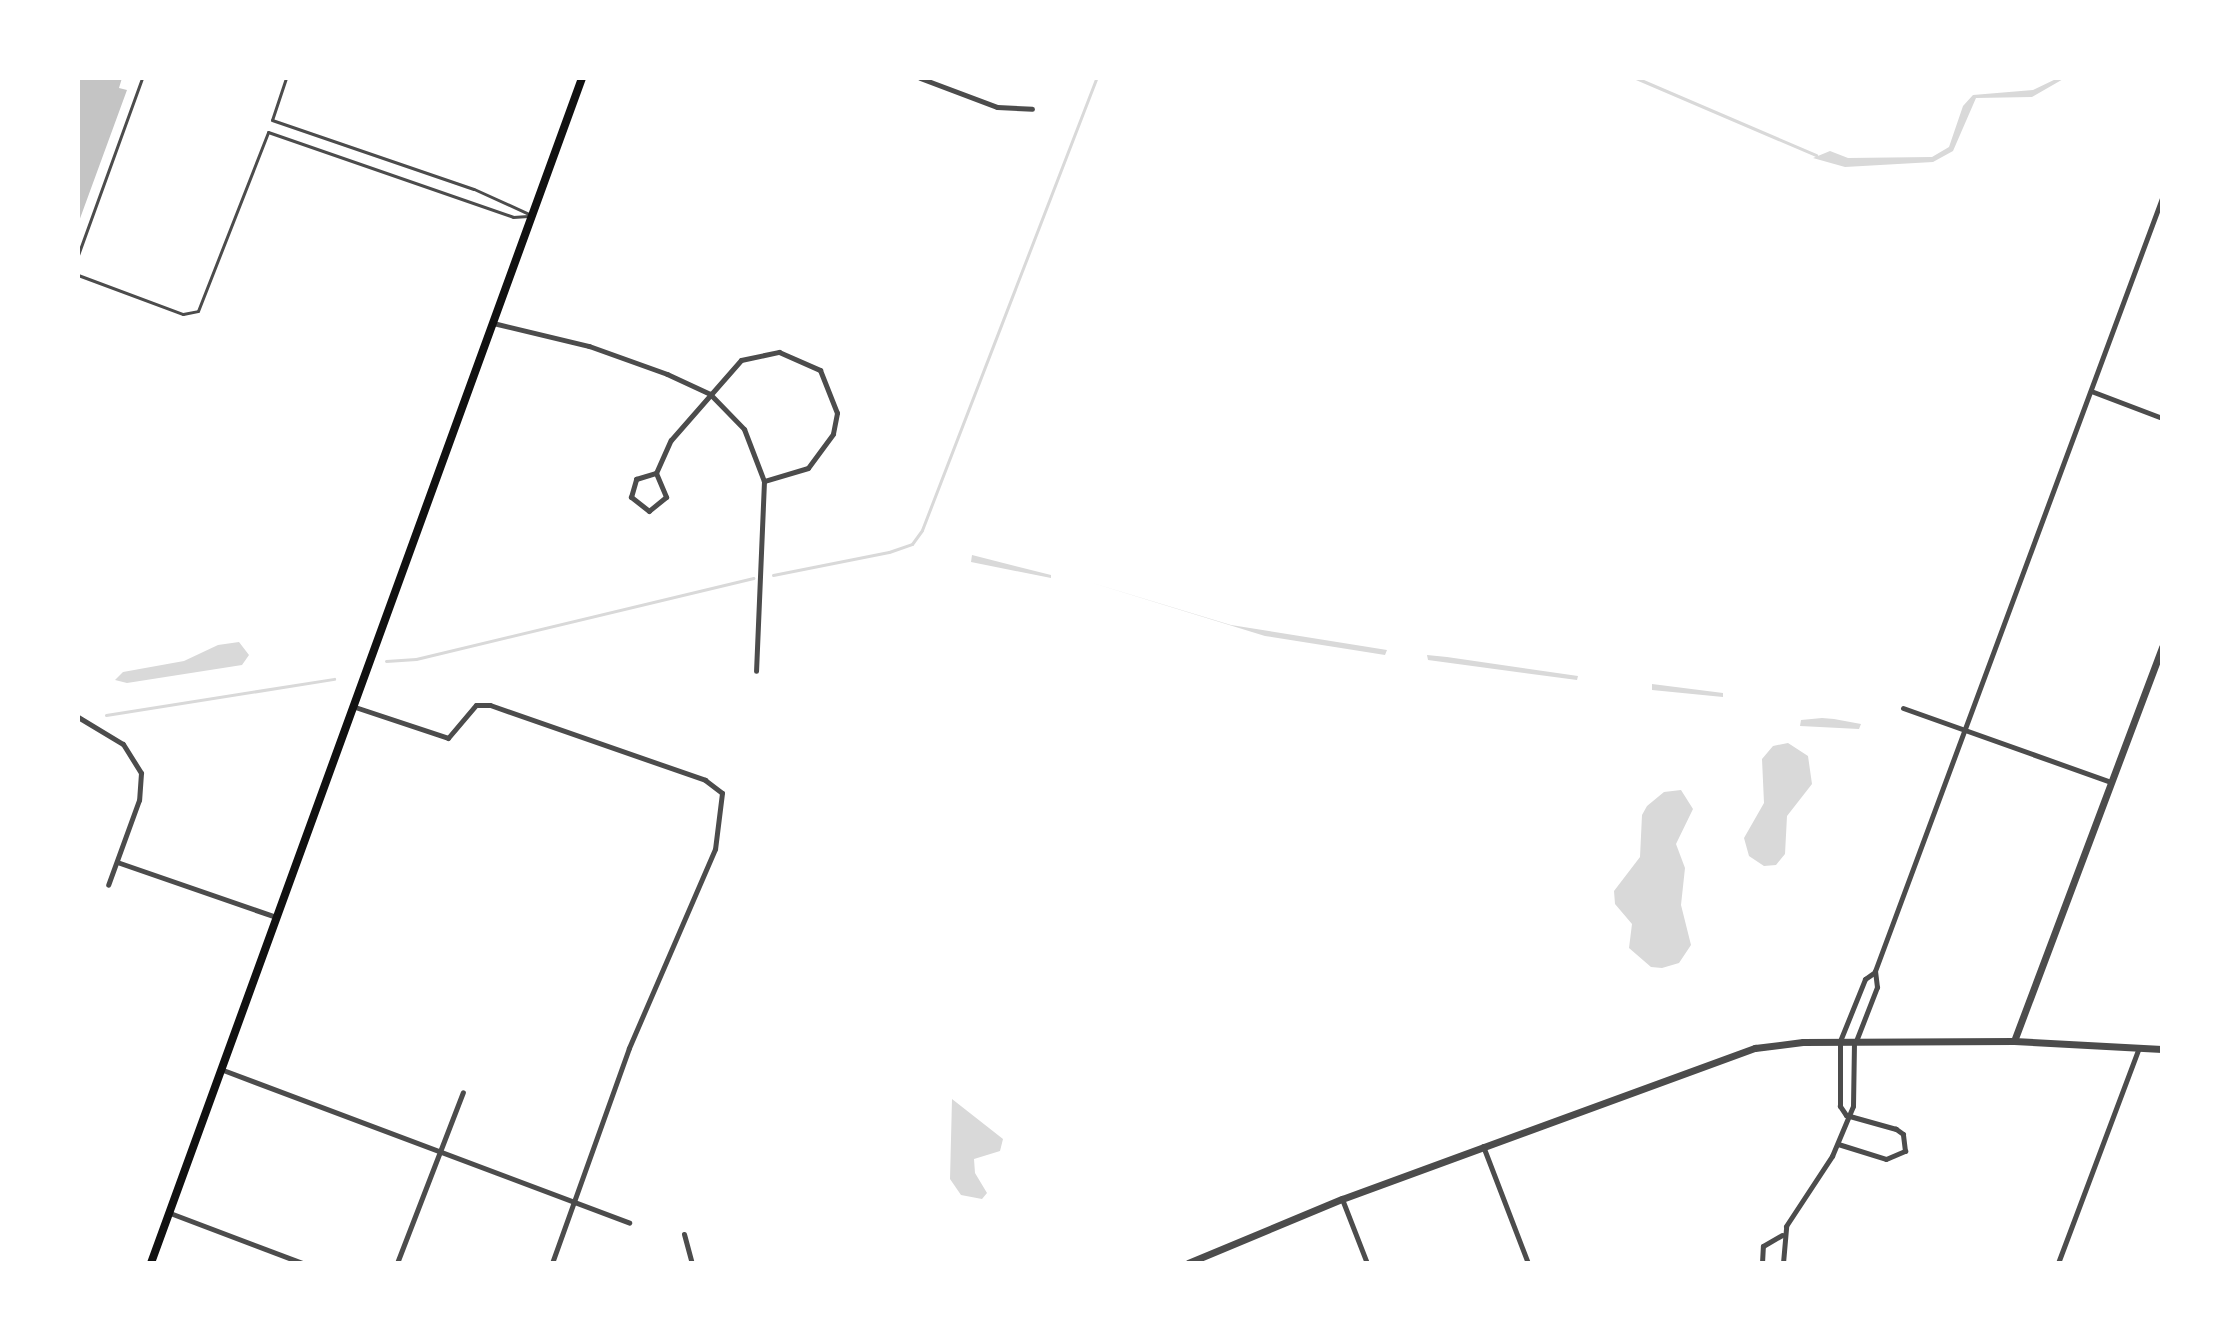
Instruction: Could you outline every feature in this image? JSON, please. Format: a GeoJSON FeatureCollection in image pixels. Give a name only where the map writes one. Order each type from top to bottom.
{"type":"FeatureCollection","features":[{"type":"Feature","properties":{"kind":"main road"},"geometry":{"type":"LineString","coordinates":[[151,1263],[582,78]]}},
{"type":"Feature","properties":{"kind":"street"},"geometry":{"type":"LineString","coordinates":[[920,78],[997,107],[1032,109]]}},
{"type":"Feature","properties":{"kind":"street"},"geometry":{"type":"LineString","coordinates":[[1762,1263],[1763,1246],[1783,1235],[1838,1144],[1846,1115],[1853,1106],[1855,1041],[1877,987],[1875,971],[2162,198]]}},
{"type":"Feature","properties":{"kind":"street"},"geometry":{"type":"LineString","coordinates":[[493,323],[589,346],[710,394],[744,429],[764,481],[756,671]]}},
{"type":"Feature","properties":{"kind":"street"},"geometry":{"type":"LineString","coordinates":[[656,473],[636,479],[631,487],[631,497],[641,508],[657,508],[666,497],[656,473],[671,440],[741,360],[766,352],[809,362],[828,383],[837,413],[823,453],[808,468],[764,481]]}},
{"type":"Feature","properties":{"kind":"street"},"geometry":{"type":"LineString","coordinates":[[2091,391],[2162,418]]}},
{"type":"Feature","properties":{"kind":"street"},"geometry":{"type":"LineString","coordinates":[[2014,1041],[2162,647]]}},
{"type":"Feature","properties":{"kind":"street"},"geometry":{"type":"LineString","coordinates":[[355,707],[448,738],[476,705],[490,705],[705,780],[722,793],[715,849],[629,1048],[552,1263]]}},
{"type":"Feature","properties":{"kind":"street"},"geometry":{"type":"LineString","coordinates":[[1903,708],[2112,783]]}},
{"type":"Feature","properties":{"kind":"street"},"geometry":{"type":"LineString","coordinates":[[78,717],[123,744],[139,764],[139,800],[108,885]]}},
{"type":"Feature","properties":{"kind":"street"},"geometry":{"type":"LineString","coordinates":[[117,862],[277,917]]}},
{"type":"Feature","properties":{"kind":"street"},"geometry":{"type":"LineString","coordinates":[[1838,1144],[1886,1159],[1905,1151],[1903,1134],[1896,1129],[1846,1115],[1840,1106],[1840,1041],[1865,979],[1875,971]]}},
{"type":"Feature","properties":{"kind":"street"},"geometry":{"type":"LineString","coordinates":[[1188,1263],[1342,1199],[1729,1054],[1777,1043],[2014,1041],[2162,1049]]}},
{"type":"Feature","properties":{"kind":"street"},"geometry":{"type":"LineString","coordinates":[[2058,1263],[2139,1048]]}},
{"type":"Feature","properties":{"kind":"street"},"geometry":{"type":"LineString","coordinates":[[223,1070],[629,1223]]}},
{"type":"Feature","properties":{"kind":"street"},"geometry":{"type":"LineString","coordinates":[[397,1263],[463,1092]]}},
{"type":"Feature","properties":{"kind":"street"},"geometry":{"type":"LineString","coordinates":[[1483,1146],[1528,1263]]}},
{"type":"Feature","properties":{"kind":"street"},"geometry":{"type":"LineString","coordinates":[[1342,1199],[1367,1263]]}},
{"type":"Feature","properties":{"kind":"street"},"geometry":{"type":"LineString","coordinates":[[170,1213],[302,1263]]}},
{"type":"Feature","properties":{"kind":"street"},"geometry":{"type":"LineString","coordinates":[[684,1234],[692,1263]]}},
{"type":"Feature","properties":{"kind":"street"},"geometry":{"type":"LineString","coordinates":[[1783,1235],[1783,1263]]}},
{"type":"Feature","properties":{"kind":"lane"},"geometry":{"type":"LineString","coordinates":[[78,255],[142,78]]}},
{"type":"Feature","properties":{"kind":"lane"},"geometry":{"type":"LineString","coordinates":[[286,78],[272,120],[474,189],[532,216]]}},
{"type":"Feature","properties":{"kind":"lane"},"geometry":{"type":"LineString","coordinates":[[78,275],[183,314],[198,311],[268,132],[513,217],[532,216]]}},
{"type":"Feature","properties":{"kind":"shaded area"},"geometry":{"type":"Polygon","coordinates":[[[2058,78],[2065,78],[2032,97],[1976,98],[1953,151],[1933,162],[1845,167],[1813,158],[1830,151],[1848,158],[1932,157],[1949,147],[1963,106],[1973,95],[2033,90],[2058,78]]]}},
{"type":"Feature","properties":{"kind":"shaded area"},"geometry":{"type":"Polygon","coordinates":[[[972,555],[1051,575],[1051,578],[971,562],[972,555]]]}},
{"type":"Feature","properties":{"kind":"shaded area"},"geometry":{"type":"Polygon","coordinates":[[[1086,581],[1231,625],[1387,650],[1385,655],[1265,636],[1086,581]]]}},
{"type":"Feature","properties":{"kind":"shaded area"},"geometry":{"type":"Polygon","coordinates":[[[239,642],[249,655],[242,665],[127,683],[115,680],[123,672],[184,661],[218,645],[239,642]]]}},
{"type":"Feature","properties":{"kind":"shaded area"},"geometry":{"type":"Polygon","coordinates":[[[1427,655],[1578,676],[1577,680],[1428,660],[1427,655]]]}},
{"type":"Feature","properties":{"kind":"shaded area"},"geometry":{"type":"Polygon","coordinates":[[[1652,684],[1723,693],[1723,697],[1652,690],[1652,684]]]}},
{"type":"Feature","properties":{"kind":"shaded area"},"geometry":{"type":"Polygon","coordinates":[[[1822,718],[1861,724],[1859,729],[1800,726],[1801,720],[1822,718]]]}},
{"type":"Feature","properties":{"kind":"shaded area"},"geometry":{"type":"Polygon","coordinates":[[[1788,743],[1808,756],[1812,784],[1787,816],[1785,854],[1776,865],[1764,866],[1749,856],[1744,838],[1764,803],[1762,759],[1773,746],[1788,743]]]}},
{"type":"Feature","properties":{"kind":"shaded area"},"geometry":{"type":"Polygon","coordinates":[[[1681,790],[1693,809],[1676,844],[1685,868],[1681,905],[1691,945],[1679,963],[1662,968],[1651,967],[1629,948],[1632,924],[1615,904],[1614,891],[1640,857],[1642,815],[1647,806],[1664,792],[1681,790]]]}},
{"type":"Feature","properties":{"kind":"shaded area"},"geometry":{"type":"Polygon","coordinates":[[[952,1099],[1003,1139],[1000,1151],[974,1159],[975,1173],[987,1193],[982,1199],[961,1195],[950,1179],[952,1099]]]}},
{"type":"Feature","properties":{"kind":"building"},"geometry":{"type":"Polygon","coordinates":[[[78,78],[122,78],[119,88],[127,90],[78,224],[78,78]]]}},
{"type":"Feature","properties":{"kind":"waterway"},"geometry":{"type":"LineString","coordinates":[[773,575],[889,552],[912,544],[922,530],[1096,78]]}},
{"type":"Feature","properties":{"kind":"waterway"},"geometry":{"type":"LineString","coordinates":[[1636,78],[1816,155]]}},
{"type":"Feature","properties":{"kind":"waterway"},"geometry":{"type":"LineString","coordinates":[[386,661],[416,659],[753,578]]}},
{"type":"Feature","properties":{"kind":"waterway"},"geometry":{"type":"LineString","coordinates":[[106,715],[334,679]]}}]}
